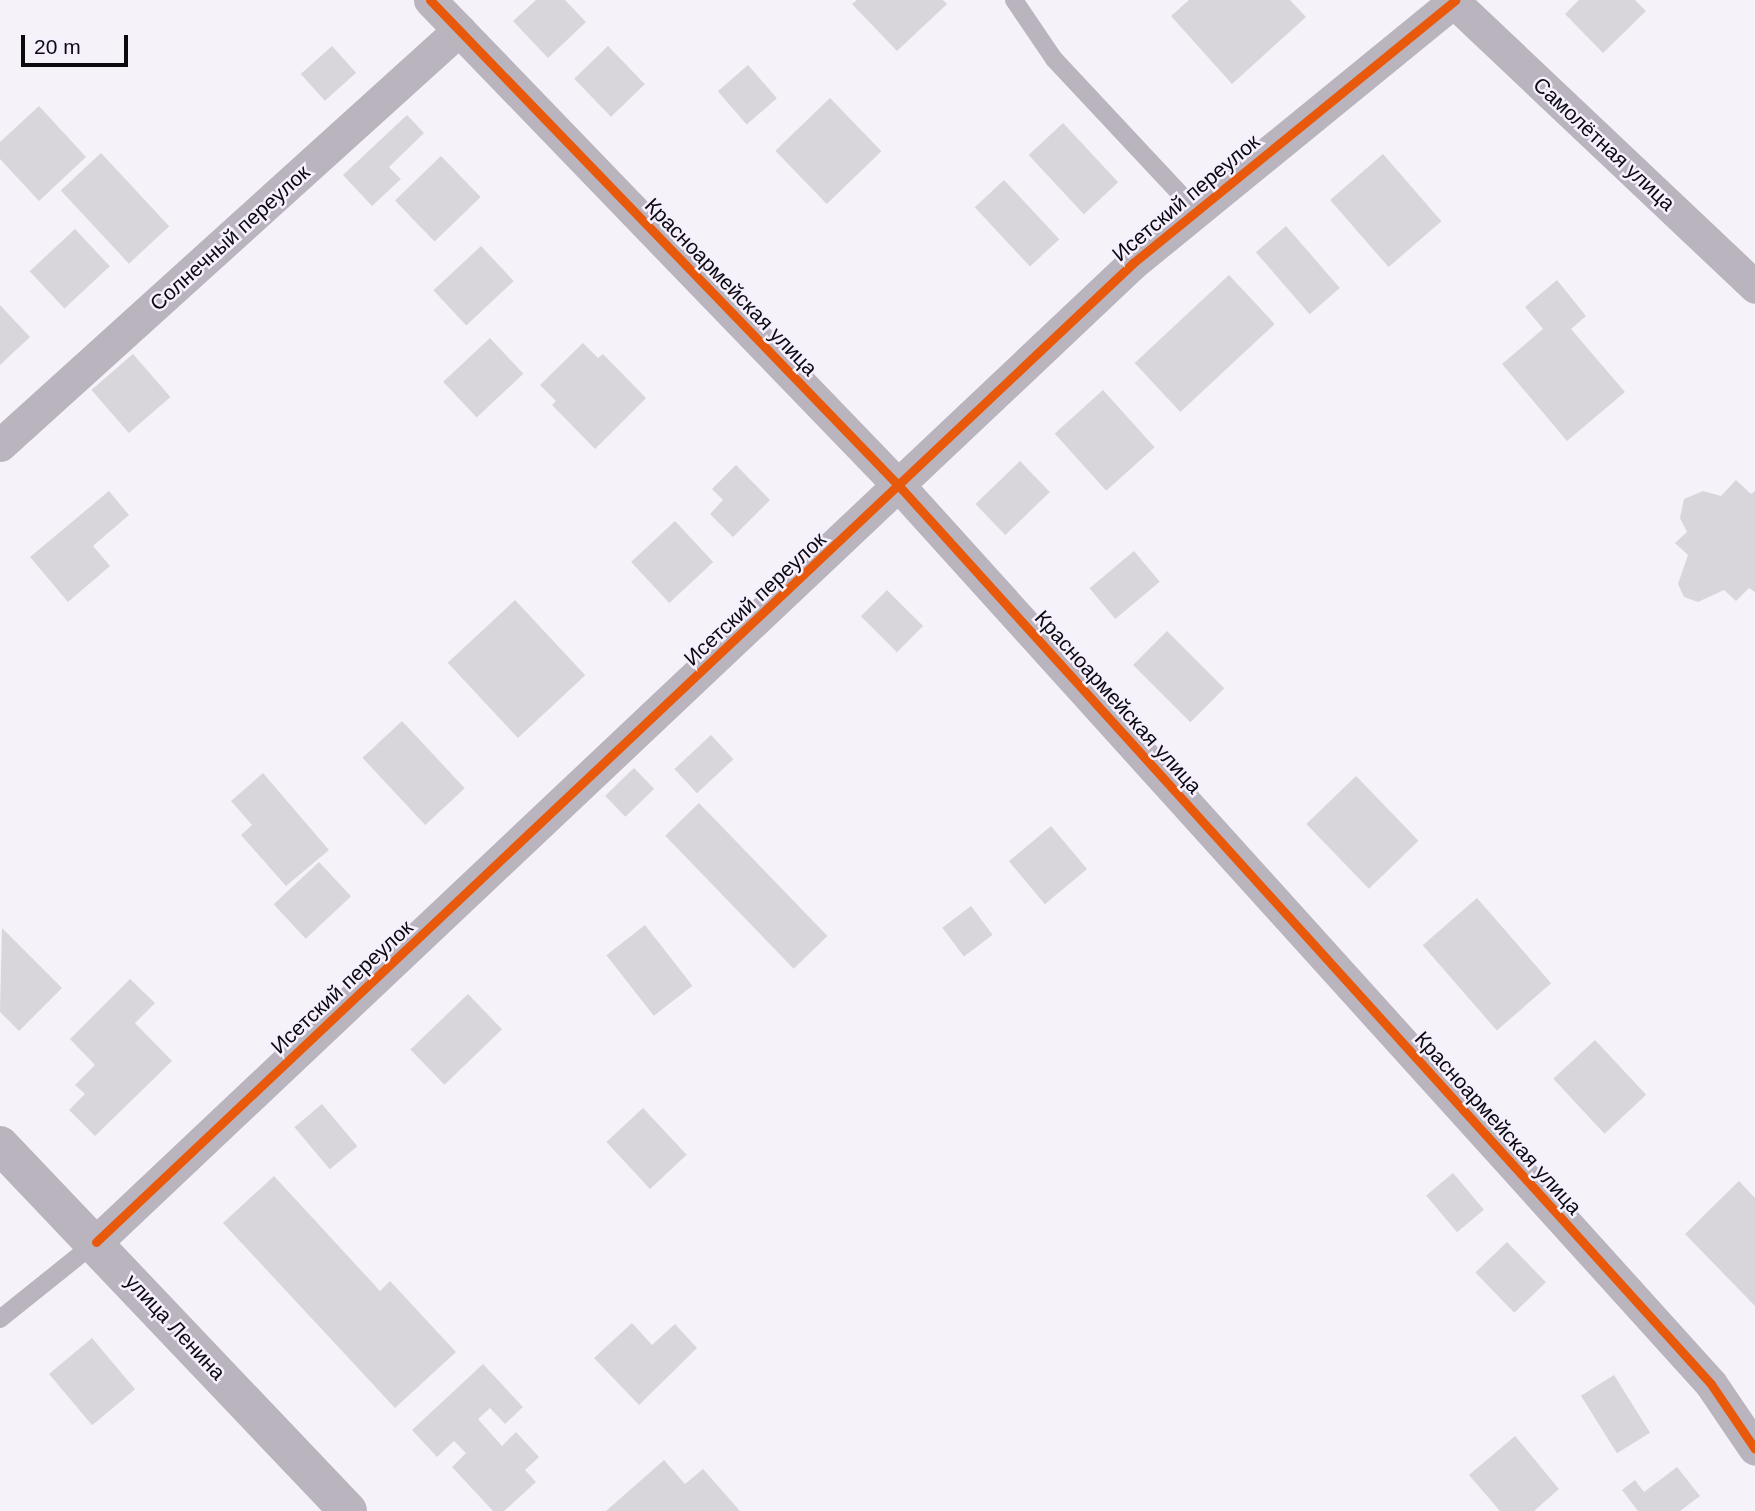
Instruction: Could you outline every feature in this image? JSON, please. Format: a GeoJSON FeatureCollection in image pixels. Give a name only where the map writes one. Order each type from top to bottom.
{"type":"FeatureCollection","features":[{"type":"Feature","properties":{"kind":"street","name":"Красноармейская улица"},"geometry":{"type":"LineString","coordinates":[[430,0],[900,487],[1711,1384],[1755,1449]]}},
{"type":"Feature","properties":{"kind":"street","name":"Исетский переулок"},"geometry":{"type":"LineString","coordinates":[[96,1242],[900,487],[1133,263],[1454,1]]}},
{"type":"Feature","properties":{"kind":"street","name":"Самолётная улица"},"geometry":{"type":"LineString","coordinates":[[1454,1],[1755,287]]}},
{"type":"Feature","properties":{"kind":"street","name":"Солнечный переулок"},"geometry":{"type":"LineString","coordinates":[[0,445],[460,30]]}},
{"type":"Feature","properties":{"kind":"street","name":"улица Ленина"},"geometry":{"type":"LineString","coordinates":[[0,1145],[96,1242],[348,1511]]}},
{"type":"Feature","properties":{"kind":"lane"},"geometry":{"type":"LineString","coordinates":[[1014,0],[1054,59],[1196,211]]}},
{"type":"Feature","properties":{"kind":"lane"},"geometry":{"type":"LineString","coordinates":[[0,1319],[96,1242]]}},
{"type":"Feature","properties":{"kind":"building"},"geometry":{"type":"Polygon","coordinates":[[[536,0],[565,0],[586,22],[548,58],[513,21],[536,0]]]}},
{"type":"Feature","properties":{"kind":"building"},"geometry":{"type":"Polygon","coordinates":[[[857,0],[943,0],[947,4],[897,51],[852,4],[857,0]]]}},
{"type":"Feature","properties":{"kind":"building"},"geometry":{"type":"Polygon","coordinates":[[[1189,0],[1290,0],[1306,17],[1232,84],[1171,16],[1189,0]]]}},
{"type":"Feature","properties":{"kind":"building"},"geometry":{"type":"Polygon","coordinates":[[[1579,0],[1635,0],[1646,11],[1603,53],[1565,14],[1579,0]]]}},
{"type":"Feature","properties":{"kind":"building"},"geometry":{"type":"Polygon","coordinates":[[[332,46],[356,73],[325,101],[301,74],[332,46]]]}},
{"type":"Feature","properties":{"kind":"building"},"geometry":{"type":"Polygon","coordinates":[[[608,46],[645,84],[611,117],[574,79],[608,46]]]}},
{"type":"Feature","properties":{"kind":"building"},"geometry":{"type":"Polygon","coordinates":[[[748,65],[777,98],[747,124],[718,91],[748,65]]]}},
{"type":"Feature","properties":{"kind":"building"},"geometry":{"type":"Polygon","coordinates":[[[830,98],[881,151],[827,204],[775,151],[830,98]]]}},
{"type":"Feature","properties":{"kind":"building"},"geometry":{"type":"Polygon","coordinates":[[[39,106],[86,157],[39,201],[0,159],[0,142],[39,106]]]}},
{"type":"Feature","properties":{"kind":"building"},"geometry":{"type":"Polygon","coordinates":[[[407,115],[424,133],[389,167],[401,179],[372,206],[343,175],[407,115]]]}},
{"type":"Feature","properties":{"kind":"building"},"geometry":{"type":"Polygon","coordinates":[[[1063,123],[1118,182],[1084,214],[1029,155],[1063,123]]]}},
{"type":"Feature","properties":{"kind":"building"},"geometry":{"type":"Polygon","coordinates":[[[101,153],[169,226],[129,264],[61,191],[101,153]]]}},
{"type":"Feature","properties":{"kind":"building"},"geometry":{"type":"Polygon","coordinates":[[[1383,154],[1441,221],[1389,267],[1330,200],[1383,154]]]}},
{"type":"Feature","properties":{"kind":"building"},"geometry":{"type":"Polygon","coordinates":[[[441,156],[481,197],[435,241],[395,200],[441,156]]]}},
{"type":"Feature","properties":{"kind":"building"},"geometry":{"type":"Polygon","coordinates":[[[1004,180],[1059,239],[1030,267],[975,207],[1004,180]]]}},
{"type":"Feature","properties":{"kind":"building"},"geometry":{"type":"Polygon","coordinates":[[[1286,226],[1340,288],[1310,314],[1256,252],[1286,226]]]}},
{"type":"Feature","properties":{"kind":"building"},"geometry":{"type":"Polygon","coordinates":[[[75,229],[110,266],[64,309],[30,271],[75,229]]]}},
{"type":"Feature","properties":{"kind":"building"},"geometry":{"type":"Polygon","coordinates":[[[481,246],[514,281],[466,325],[433,290],[481,246]]]}},
{"type":"Feature","properties":{"kind":"building"},"geometry":{"type":"Polygon","coordinates":[[[1229,275],[1275,324],[1180,412],[1135,363],[1229,275]]]}},
{"type":"Feature","properties":{"kind":"building"},"geometry":{"type":"Polygon","coordinates":[[[1557,280],[1586,316],[1571,329],[1625,392],[1567,441],[1502,364],[1543,329],[1525,307],[1557,280]]]}},
{"type":"Feature","properties":{"kind":"building"},"geometry":{"type":"Polygon","coordinates":[[[0,305],[30,337],[0,365],[0,305]]]}},
{"type":"Feature","properties":{"kind":"building"},"geometry":{"type":"Polygon","coordinates":[[[490,338],[523,374],[477,417],[443,382],[490,338]]]}},
{"type":"Feature","properties":{"kind":"building"},"geometry":{"type":"Polygon","coordinates":[[[583,343],[598,358],[603,354],[646,398],[595,449],[552,405],[556,401],[540,385],[583,343]]]}},
{"type":"Feature","properties":{"kind":"building"},"geometry":{"type":"Polygon","coordinates":[[[133,354],[170,397],[129,433],[91,390],[133,354]]]}},
{"type":"Feature","properties":{"kind":"building"},"geometry":{"type":"Polygon","coordinates":[[[1103,390],[1155,447],[1106,491],[1055,433],[1103,390]]]}},
{"type":"Feature","properties":{"kind":"building"},"geometry":{"type":"Polygon","coordinates":[[[1020,461],[1050,492],[1005,535],[975,504],[1020,461]]]}},
{"type":"Feature","properties":{"kind":"building"},"geometry":{"type":"Polygon","coordinates":[[[736,465],[770,500],[733,537],[710,514],[723,500],[712,489],[736,465]]]}},
{"type":"Feature","properties":{"kind":"building"},"geometry":{"type":"Polygon","coordinates":[[[1736,480],[1751,494],[1755,491],[1755,592],[1749,588],[1736,601],[1724,590],[1698,602],[1684,597],[1678,584],[1688,555],[1675,543],[1687,532],[1680,518],[1684,499],[1703,491],[1721,496],[1736,480]]]}},
{"type":"Feature","properties":{"kind":"building"},"geometry":{"type":"Polygon","coordinates":[[[109,491],[129,515],[93,546],[110,566],[68,602],[30,557],[109,491]]]}},
{"type":"Feature","properties":{"kind":"building"},"geometry":{"type":"Polygon","coordinates":[[[675,521],[713,562],[669,603],[631,562],[675,521]]]}},
{"type":"Feature","properties":{"kind":"building"},"geometry":{"type":"Polygon","coordinates":[[[1134,551],[1160,582],[1115,619],[1090,588],[1134,551]]]}},
{"type":"Feature","properties":{"kind":"building"},"geometry":{"type":"Polygon","coordinates":[[[887,590],[923,626],[897,652],[861,616],[887,590]]]}},
{"type":"Feature","properties":{"kind":"building"},"geometry":{"type":"Polygon","coordinates":[[[515,600],[585,675],[518,738],[448,663],[515,600]]]}},
{"type":"Feature","properties":{"kind":"building"},"geometry":{"type":"Polygon","coordinates":[[[1167,631],[1224,688],[1190,722],[1133,665],[1167,631]]]}},
{"type":"Feature","properties":{"kind":"building"},"geometry":{"type":"Polygon","coordinates":[[[402,721],[465,788],[425,825],[363,758],[402,721]]]}},
{"type":"Feature","properties":{"kind":"building"},"geometry":{"type":"Polygon","coordinates":[[[711,735],[734,759],[697,793],[674,769],[711,735]]]}},
{"type":"Feature","properties":{"kind":"building"},"geometry":{"type":"Polygon","coordinates":[[[634,768],[654,789],[625,817],[605,796],[634,768]]]}},
{"type":"Feature","properties":{"kind":"building"},"geometry":{"type":"Polygon","coordinates":[[[263,773],[329,850],[286,886],[241,835],[252,825],[231,801],[263,773]]]}},
{"type":"Feature","properties":{"kind":"building"},"geometry":{"type":"Polygon","coordinates":[[[1356,776],[1419,841],[1369,889],[1306,824],[1356,776]]]}},
{"type":"Feature","properties":{"kind":"building"},"geometry":{"type":"Polygon","coordinates":[[[699,803],[828,936],[794,969],[665,836],[699,803]]]}},
{"type":"Feature","properties":{"kind":"building"},"geometry":{"type":"Polygon","coordinates":[[[1051,826],[1087,869],[1045,904],[1009,861],[1051,826]]]}},
{"type":"Feature","properties":{"kind":"building"},"geometry":{"type":"Polygon","coordinates":[[[319,862],[351,896],[306,939],[274,904],[319,862]]]}},
{"type":"Feature","properties":{"kind":"building"},"geometry":{"type":"Polygon","coordinates":[[[1477,898],[1551,983],[1497,1031],[1423,945],[1477,898]]]}},
{"type":"Feature","properties":{"kind":"building"},"geometry":{"type":"Polygon","coordinates":[[[971,906],[993,935],[964,956],[942,928],[971,906]]]}},
{"type":"Feature","properties":{"kind":"building"},"geometry":{"type":"Polygon","coordinates":[[[645,925],[692,986],[654,1016],[606,955],[645,925]]]}},
{"type":"Feature","properties":{"kind":"building"},"geometry":{"type":"Polygon","coordinates":[[[2,928],[62,988],[19,1031],[0,1012],[2,928]]]}},
{"type":"Feature","properties":{"kind":"building"},"geometry":{"type":"Polygon","coordinates":[[[130,979],[155,1003],[135,1023],[172,1061],[95,1136],[69,1110],[85,1094],[75,1085],[95,1065],[70,1039],[130,979]]]}},
{"type":"Feature","properties":{"kind":"building"},"geometry":{"type":"Polygon","coordinates":[[[468,994],[502,1029],[444,1085],[410,1050],[468,994]]]}},
{"type":"Feature","properties":{"kind":"building"},"geometry":{"type":"Polygon","coordinates":[[[1595,1040],[1646,1095],[1604,1134],[1553,1079],[1595,1040]]]}},
{"type":"Feature","properties":{"kind":"building"},"geometry":{"type":"Polygon","coordinates":[[[322,1104],[357,1146],[330,1169],[294,1127],[322,1104]]]}},
{"type":"Feature","properties":{"kind":"building"},"geometry":{"type":"Polygon","coordinates":[[[643,1108],[687,1155],[650,1189],[606,1142],[643,1108]]]}},
{"type":"Feature","properties":{"kind":"building"},"geometry":{"type":"Polygon","coordinates":[[[1453,1173],[1484,1210],[1457,1232],[1426,1195],[1453,1173]]]}},
{"type":"Feature","properties":{"kind":"building"},"geometry":{"type":"Polygon","coordinates":[[[274,1176],[380,1291],[390,1281],[456,1352],[395,1408],[223,1223],[274,1176]]]}},
{"type":"Feature","properties":{"kind":"building"},"geometry":{"type":"Polygon","coordinates":[[[1739,1181],[1755,1198],[1755,1306],[1685,1234],[1739,1181]]]}},
{"type":"Feature","properties":{"kind":"building"},"geometry":{"type":"Polygon","coordinates":[[[1507,1242],[1546,1282],[1514,1313],[1475,1273],[1507,1242]]]}},
{"type":"Feature","properties":{"kind":"building"},"geometry":{"type":"Polygon","coordinates":[[[632,1323],[652,1345],[675,1324],[697,1348],[639,1405],[594,1358],[632,1323]]]}},
{"type":"Feature","properties":{"kind":"building"},"geometry":{"type":"Polygon","coordinates":[[[92,1338],[135,1389],[92,1425],[49,1374],[92,1338]]]}},
{"type":"Feature","properties":{"kind":"building"},"geometry":{"type":"Polygon","coordinates":[[[483,1364],[523,1407],[505,1424],[490,1408],[478,1419],[502,1446],[516,1432],[539,1457],[525,1470],[536,1482],[504,1511],[493,1511],[452,1467],[466,1453],[454,1441],[437,1457],[412,1430],[483,1364]]]}},
{"type":"Feature","properties":{"kind":"building"},"geometry":{"type":"Polygon","coordinates":[[[1614,1375],[1650,1433],[1617,1453],[1581,1396],[1614,1375]]]}},
{"type":"Feature","properties":{"kind":"building"},"geometry":{"type":"Polygon","coordinates":[[[1515,1436],[1559,1489],[1534,1511],[1500,1511],[1469,1475],[1515,1436]]]}},
{"type":"Feature","properties":{"kind":"building"},"geometry":{"type":"Polygon","coordinates":[[[664,1460],[685,1484],[703,1469],[740,1511],[606,1511],[664,1460]]]}},
{"type":"Feature","properties":{"kind":"building"},"geometry":{"type":"Polygon","coordinates":[[[1677,1467],[1700,1496],[1680,1511],[1638,1511],[1622,1490],[1635,1480],[1644,1492],[1677,1467]]]}},
{"type":"Feature","properties":{"kind":"cycle path"},"geometry":{"type":"LineString","coordinates":[[430,0],[900,487],[1711,1384],[1755,1449]]}},
{"type":"Feature","properties":{"kind":"cycle path"},"geometry":{"type":"LineString","coordinates":[[96,1242],[1133,263],[1455,0]]}}]}
